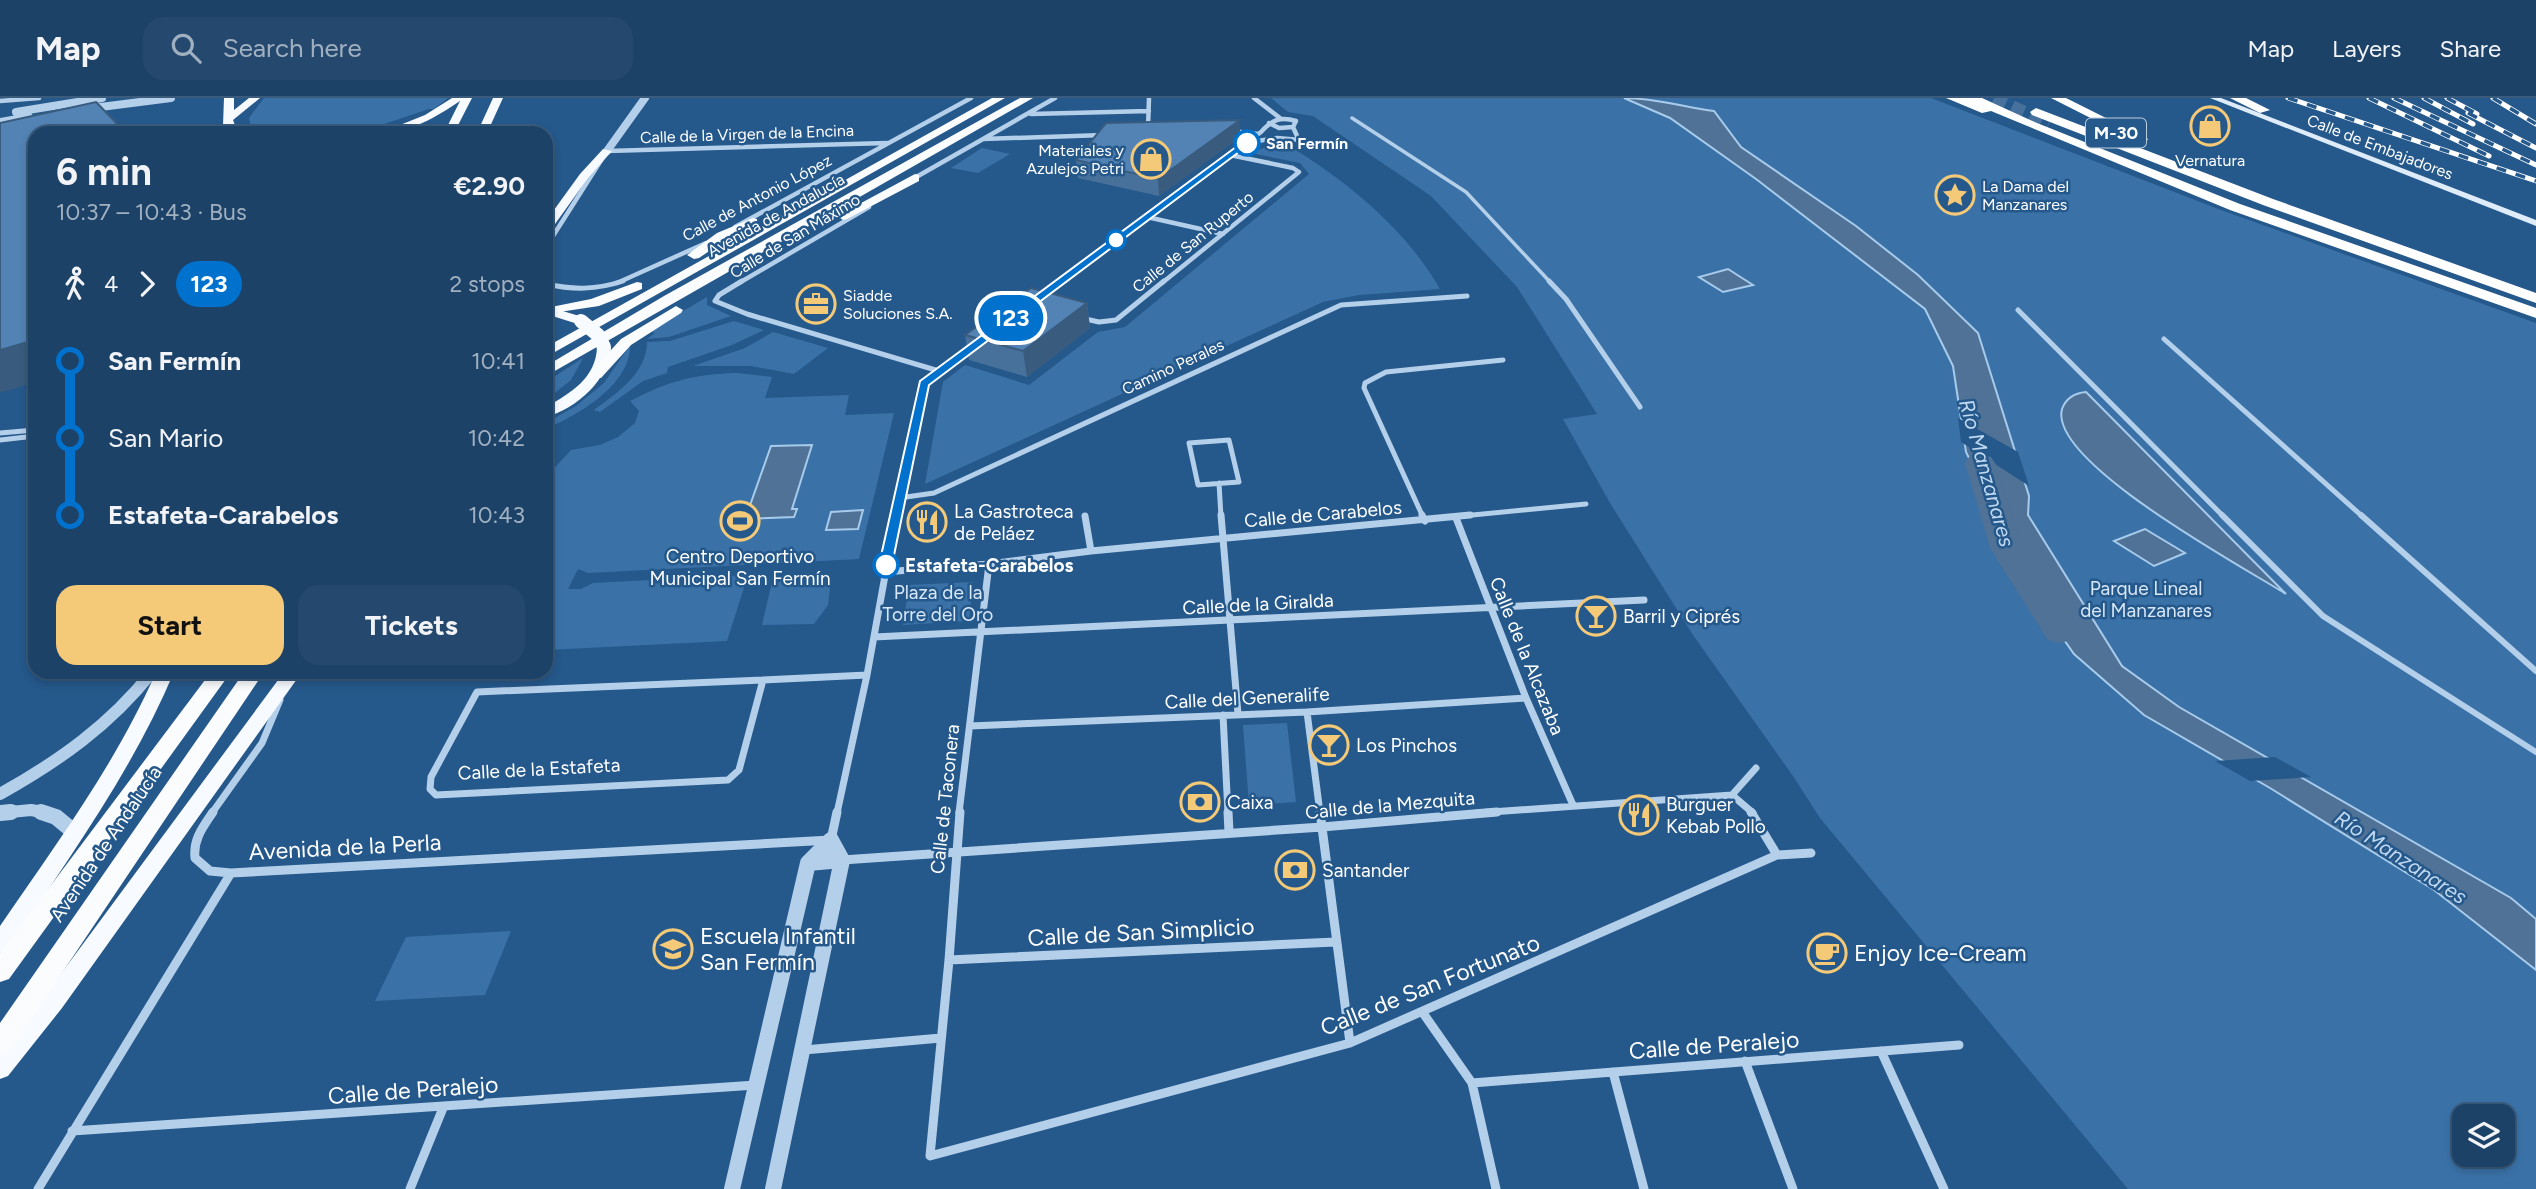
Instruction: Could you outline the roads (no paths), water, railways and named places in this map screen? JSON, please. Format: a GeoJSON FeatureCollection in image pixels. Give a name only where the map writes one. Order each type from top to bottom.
{"type":"FeatureCollection","features":[{"type":"Feature","properties":{"kind":"highway","name":"Avenida de Andalucía"},"geometry":{"type":"LineString","coordinates":[[553,349],[1000,98]]}},
{"type":"Feature","properties":{"kind":"highway","name":"Avenida de Andalucía"},"geometry":{"type":"LineString","coordinates":[[553,368],[668,299],[1028,98]]}},
{"type":"Feature","properties":{"kind":"highway"},"geometry":{"type":"LineString","coordinates":[[984,137],[1012,113],[1037,98]]}},
{"type":"Feature","properties":{"kind":"highway"},"geometry":{"type":"LineString","coordinates":[[1952,98],[2033,126],[2248,212],[2536,313]]}},
{"type":"Feature","properties":{"kind":"highway"},"geometry":{"type":"LineString","coordinates":[[1973,98],[2033,126]]}},
{"type":"Feature","properties":{"kind":"highway"},"geometry":{"type":"LineString","coordinates":[[2004,98],[2268,202],[2536,298]]}},
{"type":"Feature","properties":{"kind":"highway","name":"M-30"},"geometry":{"type":"LineString","coordinates":[[2041,98],[2192,167],[2282,200]]}},
{"type":"Feature","properties":{"kind":"highway"},"geometry":{"type":"LineString","coordinates":[[2057,98],[2118,129],[2282,200],[2536,289]]}},
{"type":"Feature","properties":{"kind":"highway"},"geometry":{"type":"LineString","coordinates":[[2234,98],[2264,110]]}},
{"type":"Feature","properties":{"kind":"highway"},"geometry":{"type":"LineString","coordinates":[[2049,124],[2318,229],[2536,307]]}},
{"type":"Feature","properties":{"kind":"highway"},"geometry":{"type":"LineString","coordinates":[[553,310],[593,303],[620,294],[686,260],[722,236],[823,186],[869,171]]}},
{"type":"Feature","properties":{"kind":"highway"},"geometry":{"type":"LineString","coordinates":[[786,246],[915,178]]}},
{"type":"Feature","properties":{"kind":"highway"},"geometry":{"type":"LineString","coordinates":[[596,375],[638,333],[868,196],[882,180]]}},
{"type":"Feature","properties":{"kind":"highway","name":"Avenida de Andalucía"},"geometry":{"type":"LineString","coordinates":[[0,972],[216,679]]}},
{"type":"Feature","properties":{"kind":"highway","name":"Avenida de Andalucía"},"geometry":{"type":"LineString","coordinates":[[0,1044],[249,679]]}},
{"type":"Feature","properties":{"kind":"main road"},"geometry":{"type":"LineString","coordinates":[[228,118],[255,98]]}},
{"type":"Feature","properties":{"kind":"main road"},"geometry":{"type":"LineString","coordinates":[[404,126],[429,117],[459,98]]}},
{"type":"Feature","properties":{"kind":"main road"},"geometry":{"type":"LineString","coordinates":[[453,126],[467,98]]}},
{"type":"Feature","properties":{"kind":"main road"},"geometry":{"type":"LineString","coordinates":[[485,126],[498,98]]}},
{"type":"Feature","properties":{"kind":"main road","name":"Calle de Embajadores"},"geometry":{"type":"LineString","coordinates":[[2214,98],[2536,223]]}},
{"type":"Feature","properties":{"kind":"main road"},"geometry":{"type":"LineString","coordinates":[[228,99],[229,126]]}},
{"type":"Feature","properties":{"kind":"main road","name":"Calle de Embajadores"},"geometry":{"type":"LineString","coordinates":[[2264,110],[2536,215]]}},
{"type":"Feature","properties":{"kind":"main road"},"geometry":{"type":"LineString","coordinates":[[553,219],[584,176],[607,151]]}},
{"type":"Feature","properties":{"kind":"main road"},"geometry":{"type":"LineString","coordinates":[[2390,165],[2447,181]]}},
{"type":"Feature","properties":{"kind":"main road"},"geometry":{"type":"LineString","coordinates":[[553,312],[581,321],[598,335],[604,346],[603,361],[596,375],[582,390],[553,409]]}},
{"type":"Feature","properties":{"kind":"main road"},"geometry":{"type":"LineString","coordinates":[[0,944],[129,748],[162,679]]}},
{"type":"Feature","properties":{"kind":"main road"},"geometry":{"type":"LineString","coordinates":[[0,1069],[54,1001],[288,679]]}},
{"type":"Feature","properties":{"kind":"street"},"geometry":{"type":"LineString","coordinates":[[0,101],[39,98]]}},
{"type":"Feature","properties":{"kind":"street"},"geometry":{"type":"LineString","coordinates":[[0,115],[102,98]]}},
{"type":"Feature","properties":{"kind":"street"},"geometry":{"type":"LineString","coordinates":[[0,122],[171,98]]}},
{"type":"Feature","properties":{"kind":"street"},"geometry":{"type":"LineString","coordinates":[[553,236],[607,151],[645,98]]}},
{"type":"Feature","properties":{"kind":"street","name":"Calle de Antonio López"},"geometry":{"type":"LineString","coordinates":[[553,285],[579,289],[617,284],[722,236],[749,218],[971,98]]}},
{"type":"Feature","properties":{"kind":"street","name":"Calle de San Máximo"},"geometry":{"type":"LineString","coordinates":[[939,371],[747,314],[715,301],[719,295],[984,137],[1055,98]]}},
{"type":"Feature","properties":{"kind":"street"},"geometry":{"type":"LineString","coordinates":[[1148,134],[1149,98]]}},
{"type":"Feature","properties":{"kind":"street"},"geometry":{"type":"LineString","coordinates":[[1254,98],[1269,112],[1280,118],[1296,121],[1293,127]]}},
{"type":"Feature","properties":{"kind":"street"},"geometry":{"type":"LineString","coordinates":[[77,110],[74,107],[83,101]]}},
{"type":"Feature","properties":{"kind":"street"},"geometry":{"type":"LineString","coordinates":[[1027,114],[1149,111]]}},
{"type":"Feature","properties":{"kind":"street"},"geometry":{"type":"LineString","coordinates":[[1269,112],[1270,121],[1297,136],[1293,127]]}},
{"type":"Feature","properties":{"kind":"street"},"geometry":{"type":"LineString","coordinates":[[1035,301],[1247,143],[1270,121],[1280,118]]}},
{"type":"Feature","properties":{"kind":"street"},"geometry":{"type":"LineString","coordinates":[[1352,118],[1453,181],[1474,200],[1566,299],[1640,407]]}},
{"type":"Feature","properties":{"kind":"street"},"geometry":{"type":"LineString","coordinates":[[1221,132],[1260,133],[1293,127]]}},
{"type":"Feature","properties":{"kind":"street"},"geometry":{"type":"LineString","coordinates":[[984,137],[1107,135]]}},
{"type":"Feature","properties":{"kind":"street"},"geometry":{"type":"LineString","coordinates":[[1247,143],[1277,138],[1300,140]]}},
{"type":"Feature","properties":{"kind":"street","name":"Calle de la Virgen de la Encina"},"geometry":{"type":"LineString","coordinates":[[607,151],[887,143]]}},
{"type":"Feature","properties":{"kind":"street","name":"Calle de San Ruperto"},"geometry":{"type":"LineString","coordinates":[[1076,316],[1099,322],[1116,320],[1299,172],[1293,168],[1230,155]]}},
{"type":"Feature","properties":{"kind":"street"},"geometry":{"type":"LineString","coordinates":[[1146,216],[1223,234]]}},
{"type":"Feature","properties":{"kind":"street","name":"Camino Perales"},"geometry":{"type":"LineString","coordinates":[[899,498],[934,493],[1340,305],[1467,296]]}},
{"type":"Feature","properties":{"kind":"street"},"geometry":{"type":"LineString","coordinates":[[2018,310],[2323,616],[2536,752]]}},
{"type":"Feature","properties":{"kind":"street"},"geometry":{"type":"LineString","coordinates":[[2164,339],[2536,671]]}},
{"type":"Feature","properties":{"kind":"street"},"geometry":{"type":"LineString","coordinates":[[732,1189],[808,863],[831,840],[867,675],[884,572],[923,384],[976,344]]}},
{"type":"Feature","properties":{"kind":"street","name":"Calle de Carabelos"},"geometry":{"type":"LineString","coordinates":[[1425,521],[1364,388],[1365,383],[1386,372],[1503,360]]}},
{"type":"Feature","properties":{"kind":"street"},"geometry":{"type":"LineString","coordinates":[[0,433],[28,431]]}},
{"type":"Feature","properties":{"kind":"street"},"geometry":{"type":"LineString","coordinates":[[0,440],[28,437]]}},
{"type":"Feature","properties":{"kind":"street","name":"Calle de Carabelos"},"geometry":{"type":"LineString","coordinates":[[1229,440],[1239,482],[1219,483],[1198,485],[1189,443],[1229,440]]}},
{"type":"Feature","properties":{"kind":"street","name":"Calle de Carabelos"},"geometry":{"type":"LineString","coordinates":[[1219,483],[1224,539]]}},
{"type":"Feature","properties":{"kind":"street","name":"Calle de Carabelos"},"geometry":{"type":"LineString","coordinates":[[884,572],[989,564],[1091,551],[1586,504]]}},
{"type":"Feature","properties":{"kind":"street"},"geometry":{"type":"LineString","coordinates":[[1085,516],[1091,551]]}},
{"type":"Feature","properties":{"kind":"street","name":"Calle de la Alcazaba"},"geometry":{"type":"LineString","coordinates":[[1456,518],[1489,608],[1573,805]]}},
{"type":"Feature","properties":{"kind":"street"},"geometry":{"type":"LineString","coordinates":[[1224,539],[1228,621],[1238,714]]}},
{"type":"Feature","properties":{"kind":"street","name":"Calle de Taconera"},"geometry":{"type":"LineString","coordinates":[[930,1156],[955,851],[989,564]]}},
{"type":"Feature","properties":{"kind":"street","name":"Calle de la Giralda"},"geometry":{"type":"LineString","coordinates":[[874,637],[1644,600]]}},
{"type":"Feature","properties":{"kind":"street","name":"Calle de la Estafeta"},"geometry":{"type":"LineString","coordinates":[[763,679],[739,770],[727,780],[436,795],[430,789],[431,777],[477,692],[763,679],[867,675]]}},
{"type":"Feature","properties":{"kind":"street"},"geometry":{"type":"LineString","coordinates":[[0,794],[40,772],[104,727],[146,679]]}},
{"type":"Feature","properties":{"kind":"street"},"geometry":{"type":"LineString","coordinates":[[231,873],[210,871],[195,858],[194,848],[199,832],[262,743],[289,679]]}},
{"type":"Feature","properties":{"kind":"street","name":"Calle del Generalife"},"geometry":{"type":"LineString","coordinates":[[970,726],[1307,712],[1526,698]]}},
{"type":"Feature","properties":{"kind":"street"},"geometry":{"type":"LineString","coordinates":[[1307,712],[1350,1043]]}},
{"type":"Feature","properties":{"kind":"street"},"geometry":{"type":"LineString","coordinates":[[1223,715],[1229,832]]}},
{"type":"Feature","properties":{"kind":"street"},"geometry":{"type":"LineString","coordinates":[[1756,768],[1732,794],[1755,814],[1777,855]]}},
{"type":"Feature","properties":{"kind":"street","name":"Calle de la Mezquita"},"geometry":{"type":"LineString","coordinates":[[842,860],[1322,827],[1732,794]]}},
{"type":"Feature","properties":{"kind":"street"},"geometry":{"type":"LineString","coordinates":[[0,813],[27,809],[50,812],[73,831]]}},
{"type":"Feature","properties":{"kind":"street"},"geometry":{"type":"LineString","coordinates":[[773,1189],[842,860],[831,840]]}},
{"type":"Feature","properties":{"kind":"street","name":"Avenida de la Perla"},"geometry":{"type":"LineString","coordinates":[[38,1189],[231,873],[831,840]]}},
{"type":"Feature","properties":{"kind":"street","name":"Calle de San Fortunato"},"geometry":{"type":"LineString","coordinates":[[930,1156],[1350,1043],[1777,855],[1811,853]]}},
{"type":"Feature","properties":{"kind":"street"},"geometry":{"type":"LineString","coordinates":[[808,863],[842,860]]}},
{"type":"Feature","properties":{"kind":"street","name":"Calle de San Simplicio"},"geometry":{"type":"LineString","coordinates":[[948,960],[1335,942]]}},
{"type":"Feature","properties":{"kind":"street"},"geometry":{"type":"LineString","coordinates":[[1423,1013],[1472,1083],[1496,1189]]}},
{"type":"Feature","properties":{"kind":"street"},"geometry":{"type":"LineString","coordinates":[[804,1050],[941,1038]]}},
{"type":"Feature","properties":{"kind":"street","name":"Calle de Peralejo"},"geometry":{"type":"LineString","coordinates":[[1472,1083],[1959,1045]]}},
{"type":"Feature","properties":{"kind":"street"},"geometry":{"type":"LineString","coordinates":[[1881,1051],[1944,1189]]}},
{"type":"Feature","properties":{"kind":"street"},"geometry":{"type":"LineString","coordinates":[[1745,1061],[1793,1189]]}},
{"type":"Feature","properties":{"kind":"street"},"geometry":{"type":"LineString","coordinates":[[1614,1072],[1644,1189]]}},
{"type":"Feature","properties":{"kind":"street","name":"Calle de Peralejo"},"geometry":{"type":"LineString","coordinates":[[72,1131],[757,1085]]}},
{"type":"Feature","properties":{"kind":"street"},"geometry":{"type":"LineString","coordinates":[[410,1189],[443,1108]]}},
{"type":"Feature","properties":{"kind":"water"},"geometry":{"type":"Polygon","coordinates":[[[1624,98],[1714,111],[1741,147],[1856,226],[1918,275],[1978,333],[2029,496],[2028,515],[2122,666],[2179,707],[2511,898],[2536,919],[2536,970],[2434,890],[2270,788],[2144,715],[2074,654],[2044,611],[1966,452],[1953,366],[1925,309],[1756,179],[1670,118],[1624,98]]]}},
{"type":"Feature","properties":{"kind":"water"},"geometry":{"type":"Polygon","coordinates":[[[1728,269],[1753,285],[1723,292],[1699,277],[1728,269]]]}},
{"type":"Feature","properties":{"kind":"water"},"geometry":{"type":"Polygon","coordinates":[[[2086,392],[2286,594],[2153,512],[2085,457],[2066,431],[2062,409],[2071,397],[2086,392]]]}},
{"type":"Feature","properties":{"kind":"water"},"geometry":{"type":"Polygon","coordinates":[[[812,445],[792,509],[797,509],[794,517],[741,519],[744,512],[748,511],[771,446],[812,445]]]}},
{"type":"Feature","properties":{"kind":"water"},"geometry":{"type":"Polygon","coordinates":[[[863,510],[858,529],[826,530],[831,512],[863,510]]]}},
{"type":"Feature","properties":{"kind":"water"},"geometry":{"type":"Polygon","coordinates":[[[2145,529],[2185,553],[2154,566],[2114,541],[2145,529]]]}},
{"type":"Feature","properties":{"kind":"waterway","name":"Río Manzanares"},"geometry":{"type":"LineString","coordinates":[[1980,463],[2006,548],[2060,632]]}},
{"type":"Feature","properties":{"kind":"tunnel"},"geometry":{"type":"LineString","coordinates":[[1994,98],[2049,124]]}},
{"type":"Feature","properties":{"kind":"railway"},"geometry":{"type":"LineString","coordinates":[[2288,98],[2536,181]]}},
{"type":"Feature","properties":{"kind":"railway"},"geometry":{"type":"LineString","coordinates":[[2369,98],[2489,156]]}},
{"type":"Feature","properties":{"kind":"railway"},"geometry":{"type":"LineString","coordinates":[[2394,98],[2536,165]]}},
{"type":"Feature","properties":{"kind":"railway"},"geometry":{"type":"LineString","coordinates":[[2424,98],[2473,124]]}},
{"type":"Feature","properties":{"kind":"railway"},"geometry":{"type":"LineString","coordinates":[[2447,98],[2477,114]]}},
{"type":"Feature","properties":{"kind":"railway"},"geometry":{"type":"LineString","coordinates":[[2493,98],[2536,124]]}},
{"type":"Feature","properties":{"kind":"railway"},"geometry":{"type":"LineString","coordinates":[[2468,113],[2536,148]]}},
{"type":"Feature","properties":{"kind":"place","name":"Vernatura"},"geometry":{"type":"Point","coordinates":[2210,126]}},
{"type":"Feature","properties":{"kind":"place","name":"San Fermín"},"geometry":{"type":"Point","coordinates":[1247,143]}},
{"type":"Feature","properties":{"kind":"place","name":"Materiales y Azulejos Petri"},"geometry":{"type":"Point","coordinates":[1151,159]}},
{"type":"Feature","properties":{"kind":"place","name":"La Dama del Manzanares"},"geometry":{"type":"Point","coordinates":[1955,195]}},
{"type":"Feature","properties":{"kind":"place","name":"Siadde Soluciones S.A."},"geometry":{"type":"Point","coordinates":[816,304]}},
{"type":"Feature","properties":{"kind":"place","name":"Centro Deportivo Municipal San Fermín"},"geometry":{"type":"Point","coordinates":[740,521]}},
{"type":"Feature","properties":{"kind":"place","name":"La Gastroteca de Peláez"},"geometry":{"type":"Point","coordinates":[927,522]}},
{"type":"Feature","properties":{"kind":"place","name":"Estafeta-Carabelos"},"geometry":{"type":"Point","coordinates":[886,565]}},
{"type":"Feature","properties":{"kind":"place","name":"Barril y Ciprés"},"geometry":{"type":"Point","coordinates":[1596,616]}},
{"type":"Feature","properties":{"kind":"place","name":"Los Pinchos"},"geometry":{"type":"Point","coordinates":[1329,745]}},
{"type":"Feature","properties":{"kind":"place","name":"Caixa"},"geometry":{"type":"Point","coordinates":[1200,802]}},
{"type":"Feature","properties":{"kind":"place","name":"Burguer Kebab Pollo"},"geometry":{"type":"Point","coordinates":[1639,815]}},
{"type":"Feature","properties":{"kind":"place","name":"Santander"},"geometry":{"type":"Point","coordinates":[1295,870]}},
{"type":"Feature","properties":{"kind":"place","name":"Escuela Infantil San Fermín"},"geometry":{"type":"Point","coordinates":[673,949]}},
{"type":"Feature","properties":{"kind":"place","name":"Enjoy Ice-Cream"},"geometry":{"type":"Point","coordinates":[1827,953]}},
{"type":"Feature","properties":{"kind":"park label","name":"Parque Lineal del Manzanares"},"geometry":{"type":"Point","coordinates":[2146,599]}},
{"type":"Feature","properties":{"kind":"park label","name":"Plaza de la Torre del Oro"},"geometry":{"type":"Point","coordinates":[938,603]}}]}
